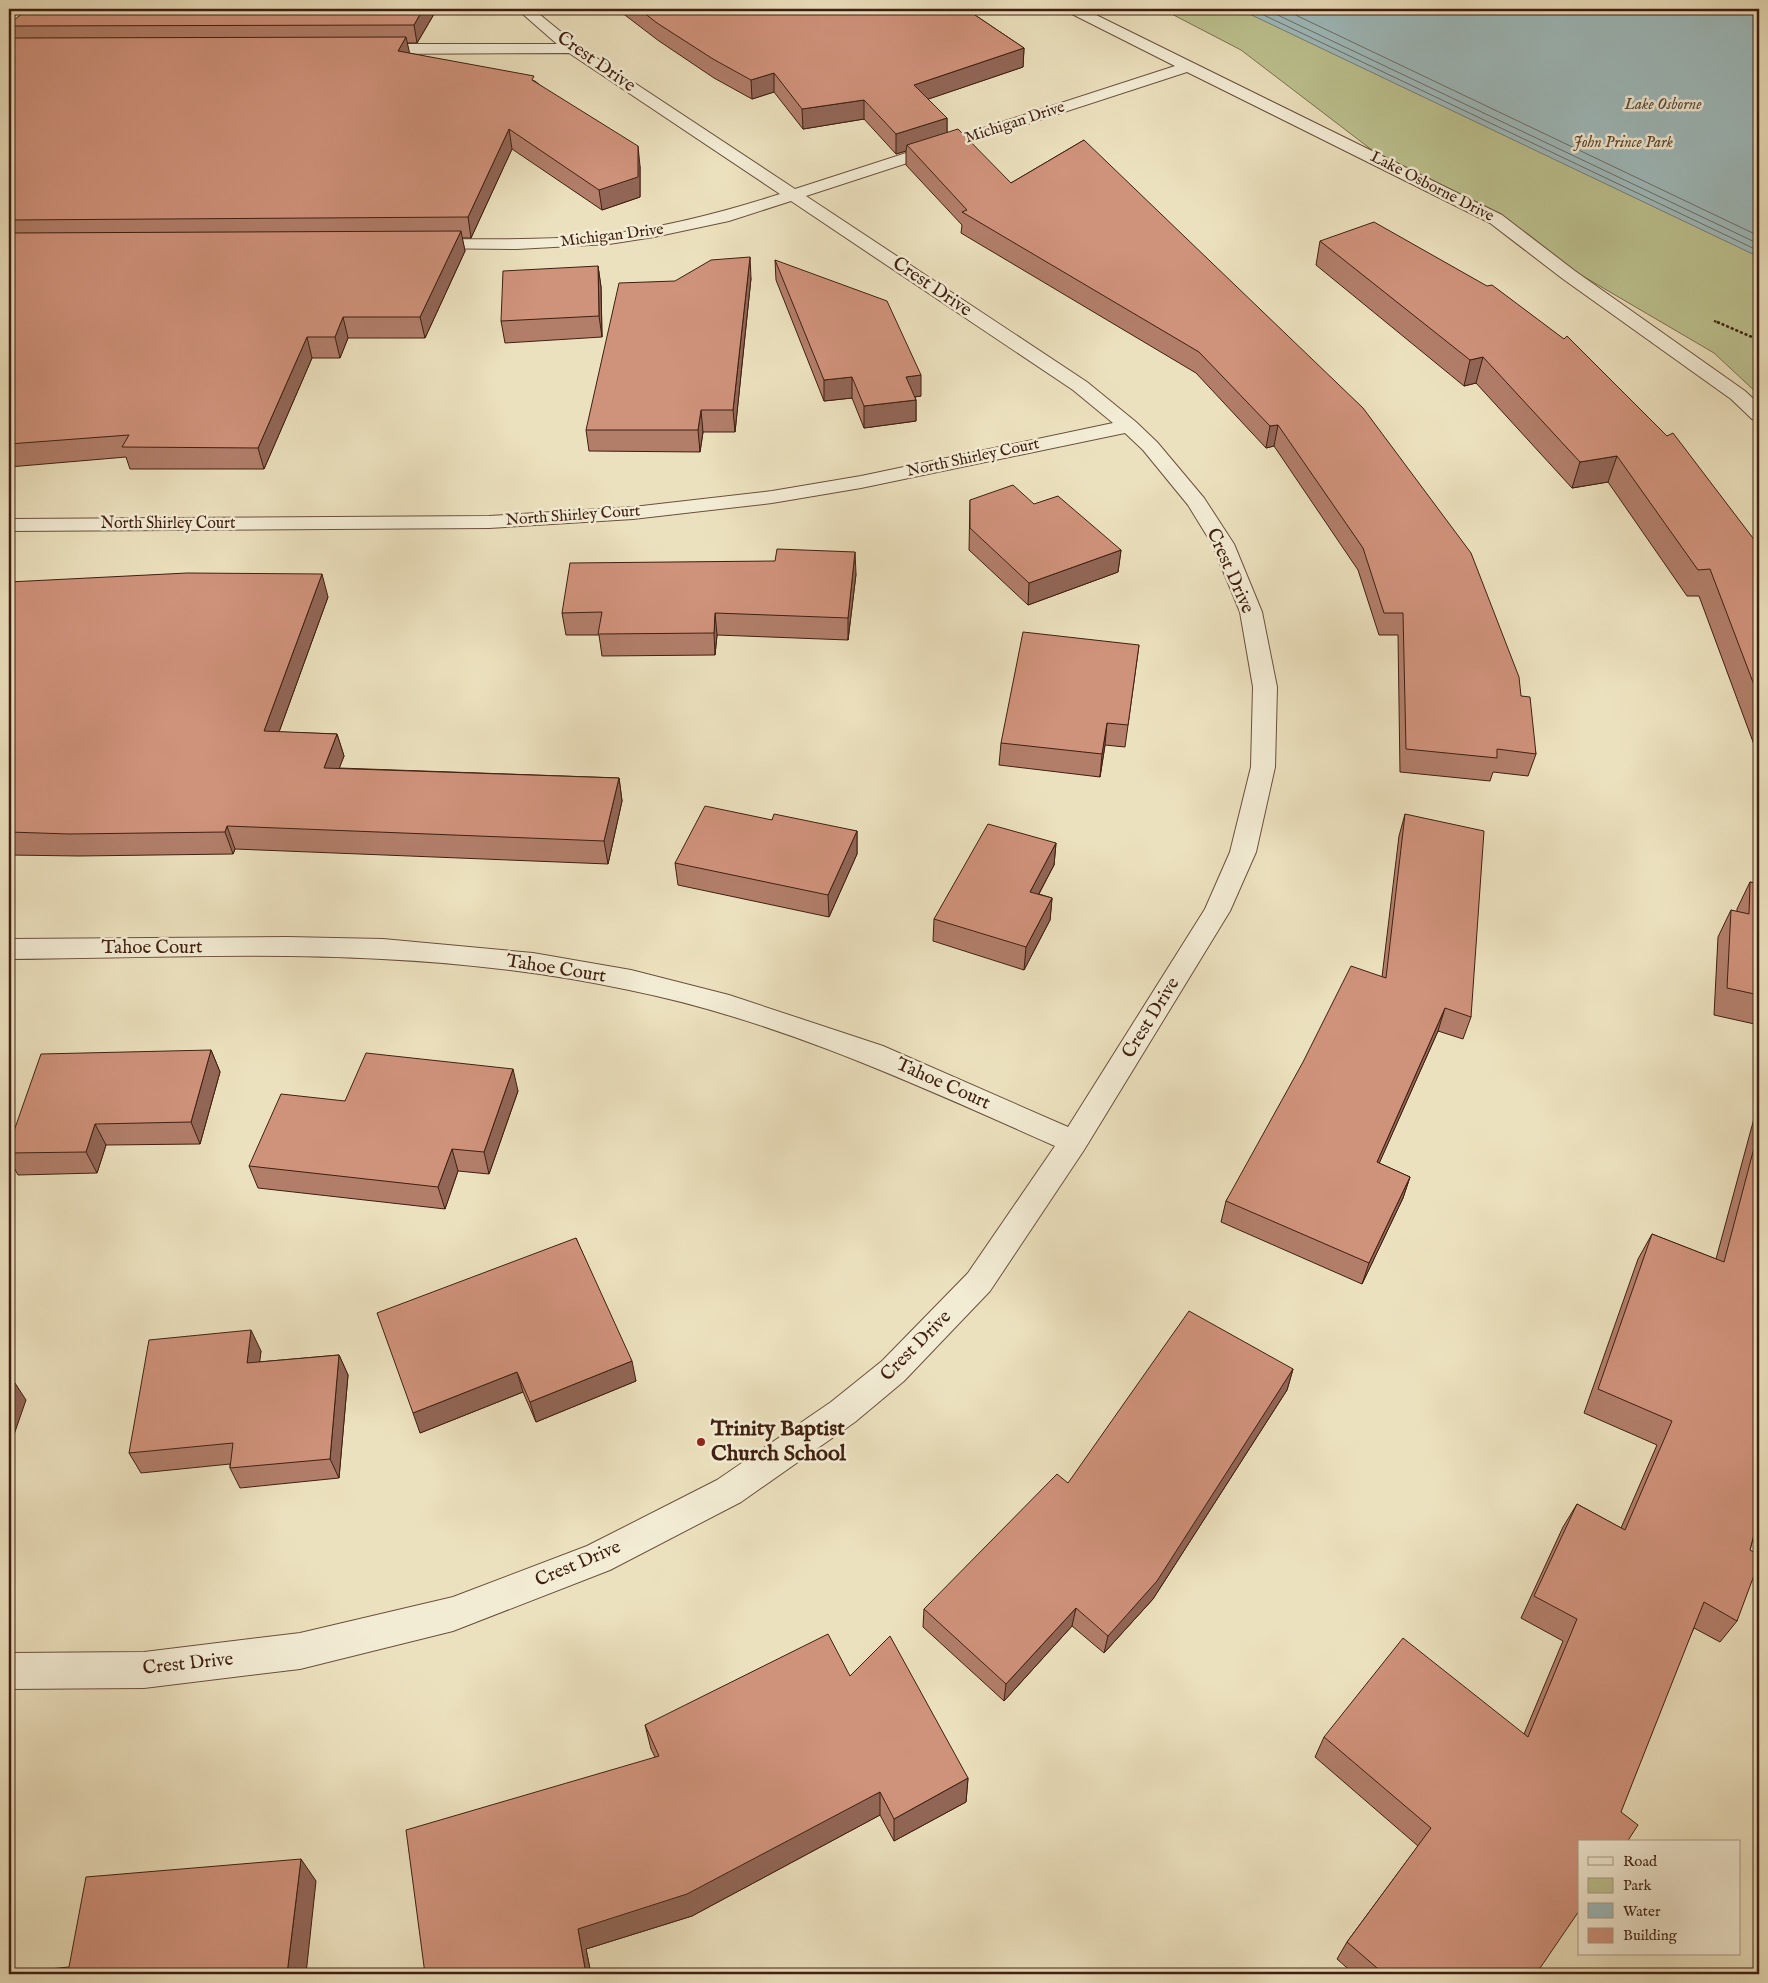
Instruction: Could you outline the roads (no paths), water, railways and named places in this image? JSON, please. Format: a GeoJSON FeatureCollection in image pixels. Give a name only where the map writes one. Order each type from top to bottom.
{"type":"FeatureCollection","features":[{"type":"Feature","properties":{"kind":"street","name":"Crest Drive"},"geometry":{"type":"LineString","coordinates":[[9,1671],[144,1670],[300,1652],[454,1614],[598,1558],[729,1491],[843,1412],[893,1371],[979,1282],[1074,1142],[1217,911],[1243,852],[1263,767],[1265,687],[1251,612],[1223,544],[1197,502],[1150,446],[1129,426],[1080,386],[572,48],[524,9]]}},
{"type":"Feature","properties":{"kind":"street","name":"Lake Osborne Drive"},"geometry":{"type":"LineString","coordinates":[[1074,9],[1496,219],[1569,275],[1738,395],[1759,415]]}},
{"type":"Feature","properties":{"kind":"street"},"geometry":{"type":"LineString","coordinates":[[356,49],[572,48]]}},
{"type":"Feature","properties":{"kind":"street","name":"Michigan Drive"},"geometry":{"type":"LineString","coordinates":[[406,244],[544,244],[608,239],[670,229],[720,218],[1189,66]]}},
{"type":"Feature","properties":{"kind":"street","name":"North Shirley Court"},"geometry":{"type":"LineString","coordinates":[[9,525],[489,522],[632,514],[772,497],[861,482],[1129,426]]}},
{"type":"Feature","properties":{"kind":"street","name":"Tahoe Court"},"geometry":{"type":"LineString","coordinates":[[9,949],[383,948],[533,963],[631,980],[729,1005],[873,1054],[1074,1142]]}},
{"type":"Feature","properties":{"kind":"water","name":"Lake Osborne"},"geometry":{"type":"Polygon","coordinates":[[[1239,9],[1759,9],[1759,257],[1239,9]]]}},
{"type":"Feature","properties":{"kind":"place","name":"Trinity Baptist Church School"},"geometry":{"type":"Point","coordinates":[701,1442]}},
{"type":"Feature","properties":{"kind":"park label","name":"John Prince Park"},"geometry":{"type":"Point","coordinates":[1623,143]}}]}
